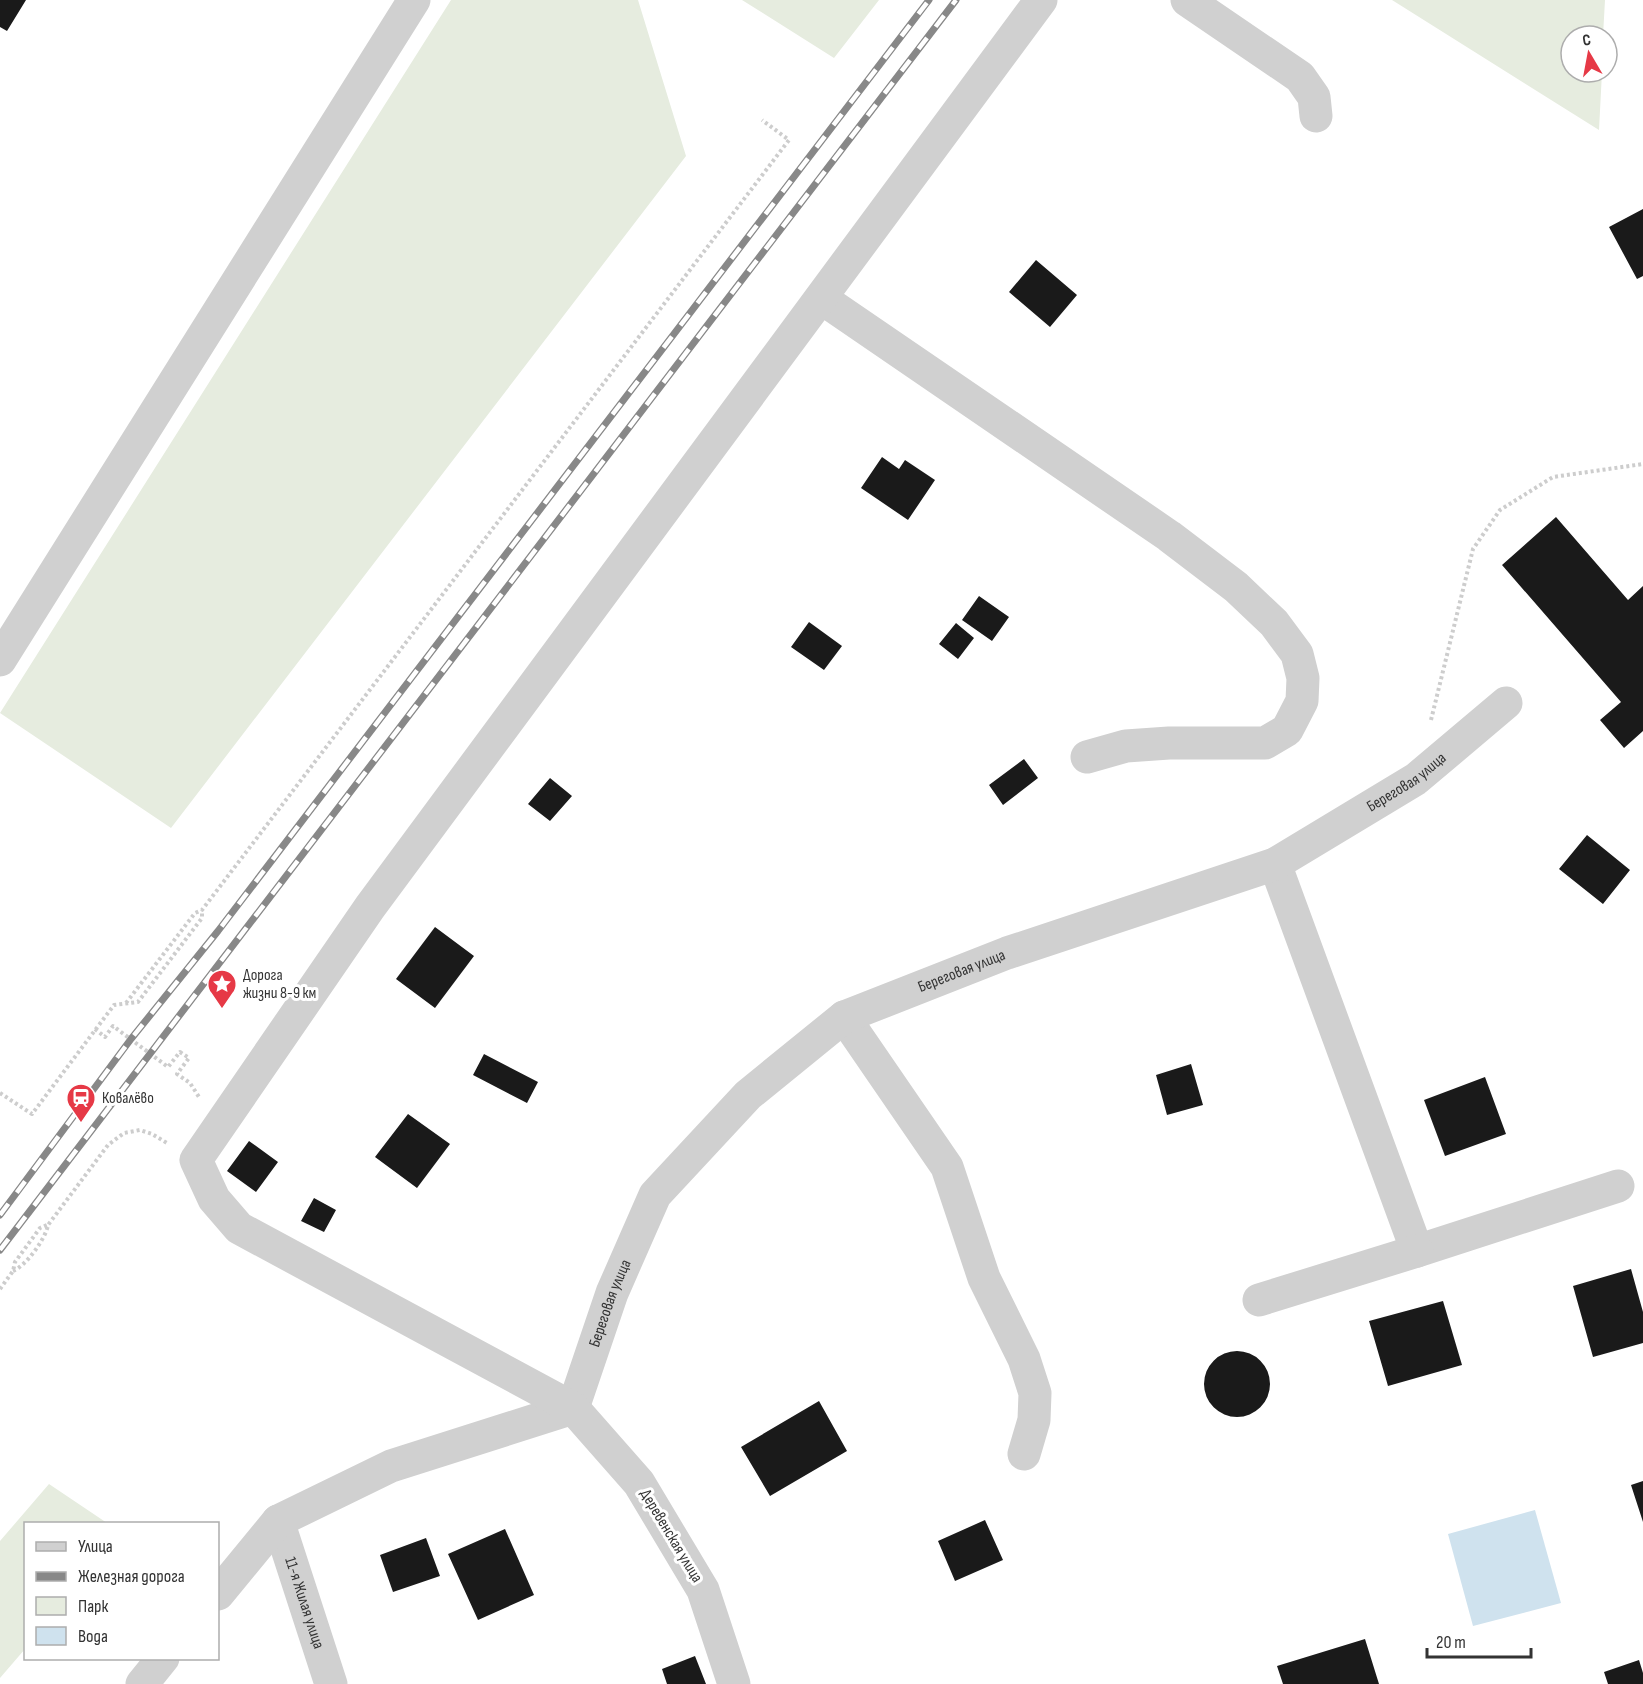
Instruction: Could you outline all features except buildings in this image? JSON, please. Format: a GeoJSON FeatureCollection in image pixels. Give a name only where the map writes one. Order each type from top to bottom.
{"type":"FeatureCollection","features":[{"type":"Feature","properties":{"kind":"street"},"geometry":{"type":"LineString","coordinates":[[0,660],[414,0]]}},
{"type":"Feature","properties":{"kind":"street"},"geometry":{"type":"LineString","coordinates":[[573,1408],[239,1228],[214,1199],[196,1160],[370,908],[1041,0]]}},
{"type":"Feature","properties":{"kind":"street"},"geometry":{"type":"LineString","coordinates":[[1187,0],[1300,77],[1314,96],[1316,116]]}},
{"type":"Feature","properties":{"kind":"street"},"geometry":{"type":"LineString","coordinates":[[821,298],[1168,536],[1236,588],[1267,616],[1297,654],[1303,678],[1302,701],[1287,730],[1265,742],[1126,746],[1088,757]]}},
{"type":"Feature","properties":{"kind":"street","name":"Береговая улица"},"geometry":{"type":"LineString","coordinates":[[573,1408],[612,1293],[655,1195],[748,1095],[844,1017],[1007,953],[1275,864],[1416,780],[1506,703]]}},
{"type":"Feature","properties":{"kind":"street"},"geometry":{"type":"LineString","coordinates":[[1275,864],[1417,1251]]}},
{"type":"Feature","properties":{"kind":"street"},"geometry":{"type":"LineString","coordinates":[[844,1017],[947,1167],[984,1278],[1024,1359],[1035,1393],[1035,1420],[1024,1454]]}},
{"type":"Feature","properties":{"kind":"street"},"geometry":{"type":"LineString","coordinates":[[1259,1300],[1618,1186]]}},
{"type":"Feature","properties":{"kind":"street"},"geometry":{"type":"LineString","coordinates":[[219,1593],[278,1521],[391,1466],[573,1408]]}},
{"type":"Feature","properties":{"kind":"street","name":"Деревенская улица"},"geometry":{"type":"LineString","coordinates":[[573,1408],[639,1483],[703,1590],[735,1684]]}},
{"type":"Feature","properties":{"kind":"street","name":"11-я Жилая улица"},"geometry":{"type":"LineString","coordinates":[[278,1521],[331,1684]]}},
{"type":"Feature","properties":{"kind":"street"},"geometry":{"type":"LineString","coordinates":[[142,1684],[162,1660]]}},
{"type":"Feature","properties":{"kind":"path"},"geometry":{"type":"LineString","coordinates":[[126,1004],[195,913],[202,910],[789,140],[762,120]]}},
{"type":"Feature","properties":{"kind":"path"},"geometry":{"type":"LineString","coordinates":[[1430,722],[1473,549],[1500,510],[1553,477],[1643,464]]}},
{"type":"Feature","properties":{"kind":"path"},"geometry":{"type":"LineString","coordinates":[[0,1093],[32,1114],[114,1005],[138,1002],[202,918],[202,910]]}},
{"type":"Feature","properties":{"kind":"path"},"geometry":{"type":"LineString","coordinates":[[96,1029],[105,1037],[113,1026],[168,1067],[180,1052],[189,1058],[177,1074],[182,1077]]}},
{"type":"Feature","properties":{"kind":"path"},"geometry":{"type":"LineString","coordinates":[[0,1289],[14,1271],[21,1268],[28,1259],[47,1233],[48,1225],[108,1145],[124,1133],[140,1130],[159,1139]]}},
{"type":"Feature","properties":{"kind":"path"},"geometry":{"type":"LineString","coordinates":[[14,1271],[15,1262],[40,1228],[48,1225]]}},
{"type":"Feature","properties":{"kind":"green space"},"geometry":{"type":"Polygon","coordinates":[[[451,0],[638,0],[686,156],[171,828],[0,713],[451,0]]]}},
{"type":"Feature","properties":{"kind":"green space"},"geometry":{"type":"Polygon","coordinates":[[[742,0],[879,0],[834,58],[742,0]]]}},
{"type":"Feature","properties":{"kind":"green space"},"geometry":{"type":"Polygon","coordinates":[[[1392,0],[1605,0],[1604,24],[1559,24],[1559,84],[1601,84],[1599,130],[1392,0]]]}},
{"type":"Feature","properties":{"kind":"green space"},"geometry":{"type":"Polygon","coordinates":[[[49,1484],[106,1522],[24,1522],[24,1650],[0,1678],[0,1541],[49,1484]]]}},
{"type":"Feature","properties":{"kind":"water"},"geometry":{"type":"Polygon","coordinates":[[[1535,1510],[1561,1603],[1473,1626],[1448,1534],[1535,1510]]]}},
{"type":"Feature","properties":{"kind":"railway"},"geometry":{"type":"LineString","coordinates":[[0,1215],[131,1039],[218,931],[929,0]]}},
{"type":"Feature","properties":{"kind":"railway"},"geometry":{"type":"LineString","coordinates":[[0,1250],[956,0]]}},
{"type":"Feature","properties":{"kind":"place","name":"Дорога жизни 8-9 км"},"geometry":{"type":"Point","coordinates":[222,1010]}},
{"type":"Feature","properties":{"kind":"place","name":"Ковалёво"},"geometry":{"type":"Point","coordinates":[81,1124]}}]}
